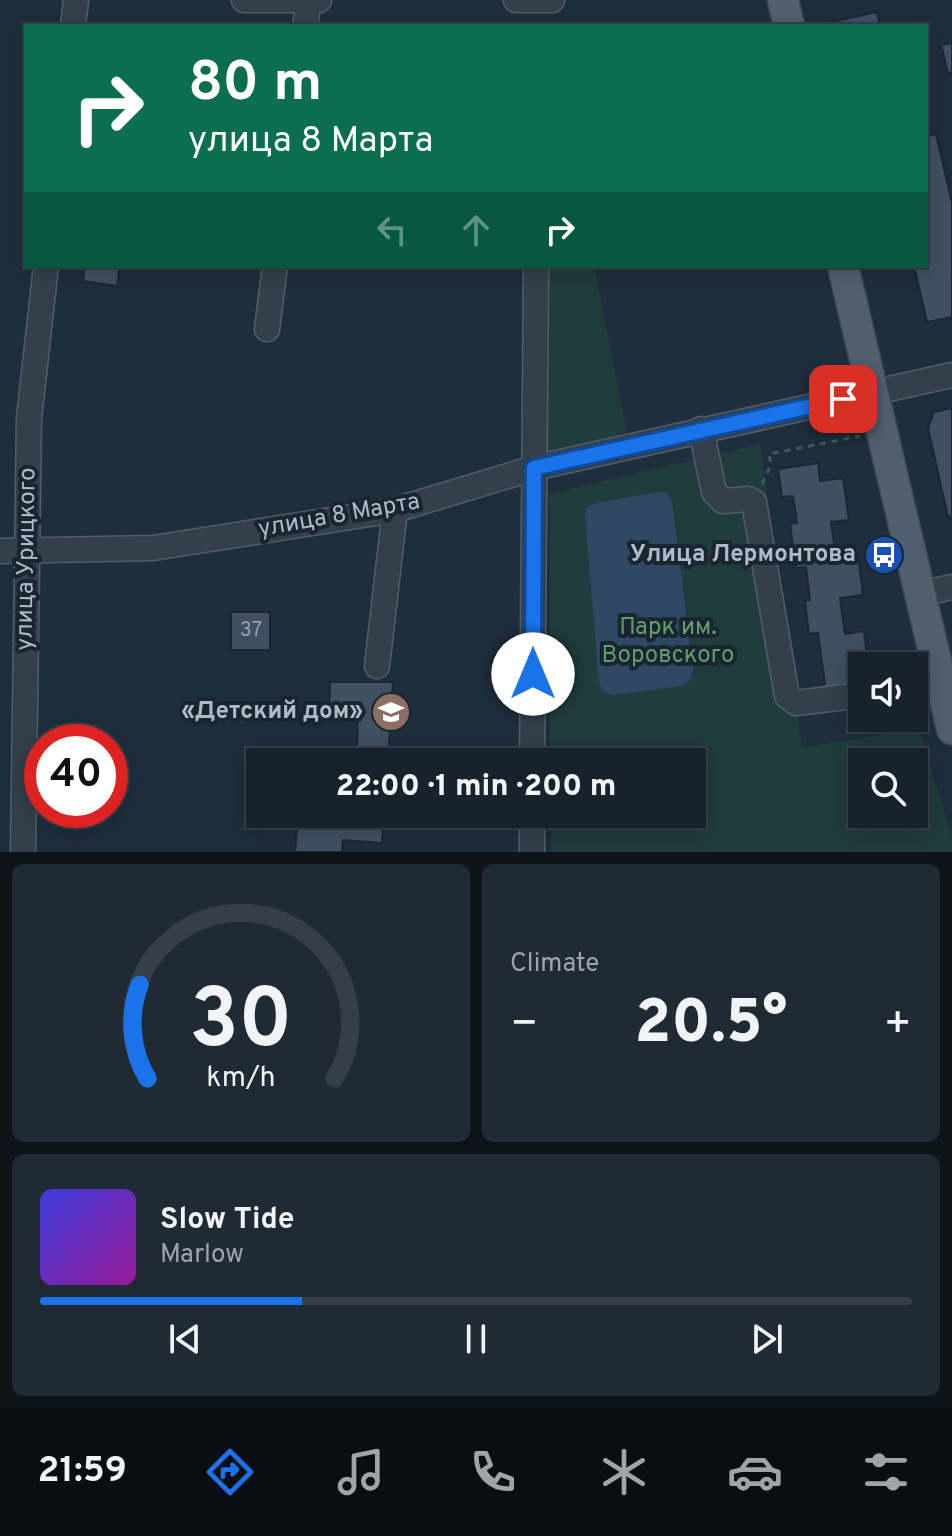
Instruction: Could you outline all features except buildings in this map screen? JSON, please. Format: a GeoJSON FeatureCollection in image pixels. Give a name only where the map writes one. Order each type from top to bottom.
{"type":"FeatureCollection","features":[{"type":"Feature","properties":{"kind":"main road"},"geometry":{"type":"LineString","coordinates":[[783,0],[789,24]]}},
{"type":"Feature","properties":{"kind":"main road"},"geometry":{"type":"LineString","coordinates":[[843,268],[921,594],[925,652]]}},
{"type":"Feature","properties":{"kind":"main road"},"geometry":{"type":"LineString","coordinates":[[928,688],[951,720]]}},
{"type":"Feature","properties":{"kind":"street"},"geometry":{"type":"LineString","coordinates":[[73,24],[76,0]]}},
{"type":"Feature","properties":{"kind":"street"},"geometry":{"type":"LineString","coordinates":[[244,0],[310,7]]}},
{"type":"Feature","properties":{"kind":"street","name":"улица Урицкого"},"geometry":{"type":"LineString","coordinates":[[23,852],[29,418],[46,268]]}},
{"type":"Feature","properties":{"kind":"street"},"geometry":{"type":"LineString","coordinates":[[267,329],[275,268]]}},
{"type":"Feature","properties":{"kind":"street"},"geometry":{"type":"LineString","coordinates":[[532,748],[536,268]]}},
{"type":"Feature","properties":{"kind":"street","name":"улица 8 Марта"},"geometry":{"type":"LineString","coordinates":[[0,551],[28,553],[153,548],[395,510],[534,468],[952,375]]}},
{"type":"Feature","properties":{"kind":"street"},"geometry":{"type":"LineString","coordinates":[[701,429],[714,492],[723,501],[748,499],[754,502],[787,696],[796,703],[848,697]]}},
{"type":"Feature","properties":{"kind":"street"},"geometry":{"type":"LineString","coordinates":[[377,666],[395,510]]}},
{"type":"Feature","properties":{"kind":"street"},"geometry":{"type":"LineString","coordinates":[[921,594],[952,587]]}},
{"type":"Feature","properties":{"kind":"street"},"geometry":{"type":"LineString","coordinates":[[532,828],[532,852]]}},
{"type":"Feature","properties":{"kind":"path"},"geometry":{"type":"LineString","coordinates":[[771,465],[769,454],[881,431]]}},
{"type":"Feature","properties":{"kind":"green space"},"geometry":{"type":"Polygon","coordinates":[[[548,268],[594,268],[628,437],[547,455],[548,268]]]}},
{"type":"Feature","properties":{"kind":"green space","name":"Парк им. Воровского"},"geometry":{"type":"Polygon","coordinates":[[[760,444],[802,748],[896,732],[920,732],[925,748],[848,748],[848,828],[928,828],[928,758],[952,838],[952,852],[551,852],[551,828],[706,828],[706,748],[550,748],[549,494],[760,444]]]}},
{"type":"Feature","properties":{"kind":"water"},"geometry":{"type":"Polygon","coordinates":[[[658,492],[667,493],[672,502],[693,669],[690,680],[681,686],[613,695],[604,693],[599,682],[585,515],[587,507],[658,492]]]}},
{"type":"Feature","properties":{"kind":"place","name":"Улица Лермонтова"},"geometry":{"type":"Point","coordinates":[884,555]}},
{"type":"Feature","properties":{"kind":"place","name":"«Детский дом»"},"geometry":{"type":"Point","coordinates":[391,712]}},
{"type":"Feature","properties":{"kind":"route"},"geometry":{"type":"LineString","coordinates":[[533,674],[534,468],[843,399]]}}]}
